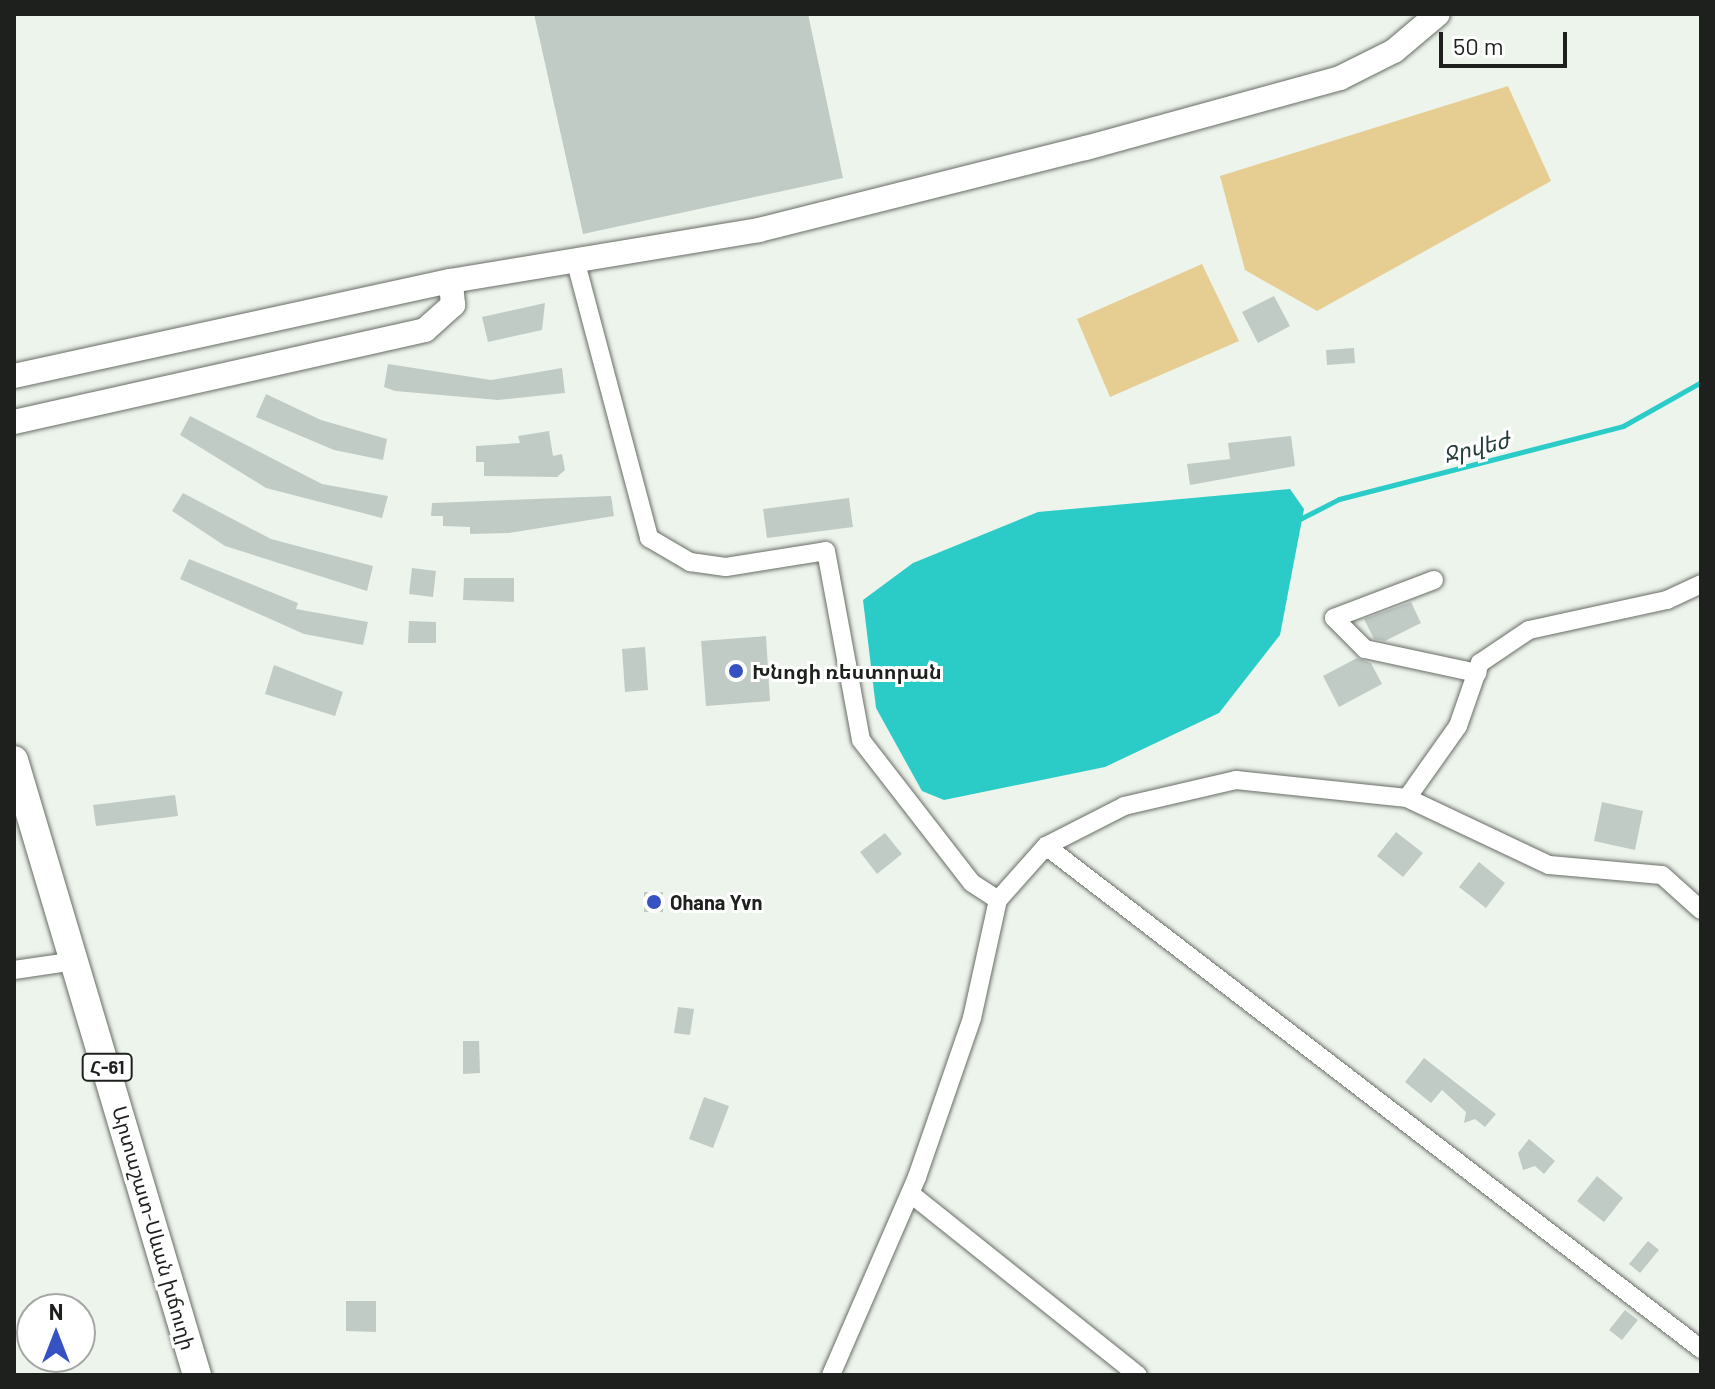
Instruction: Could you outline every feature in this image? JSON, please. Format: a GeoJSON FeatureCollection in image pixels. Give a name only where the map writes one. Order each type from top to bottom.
{"type":"FeatureCollection","features":[{"type":"Feature","properties":{"kind":"main road","name":"Արտաշատ-Սևան խճուղի"},"geometry":{"type":"LineString","coordinates":[[14,760],[197,1375]]}},
{"type":"Feature","properties":{"kind":"street"},"geometry":{"type":"LineString","coordinates":[[14,376],[451,281],[576,263],[759,230],[1282,96],[1394,51],[1438,14]]}},
{"type":"Feature","properties":{"kind":"street"},"geometry":{"type":"LineString","coordinates":[[576,263],[649,538],[690,562],[726,567],[826,551],[861,740],[972,883],[998,900]]}},
{"type":"Feature","properties":{"kind":"street"},"geometry":{"type":"LineString","coordinates":[[14,422],[425,330],[453,305],[451,281]]}},
{"type":"Feature","properties":{"kind":"street"},"geometry":{"type":"LineString","coordinates":[[1434,580],[1334,618],[1365,649],[1477,673]]}},
{"type":"Feature","properties":{"kind":"street"},"geometry":{"type":"LineString","coordinates":[[1407,798],[1458,726],[1477,673],[1529,630],[1667,600],[1701,584]]}},
{"type":"Feature","properties":{"kind":"street"},"geometry":{"type":"LineString","coordinates":[[831,1375],[911,1194],[972,1018],[998,900],[1046,846],[1124,806],[1236,780],[1407,798],[1549,865],[1662,875],[1701,910]]}},
{"type":"Feature","properties":{"kind":"street"},"geometry":{"type":"LineString","coordinates":[[1046,846],[1701,1349]]}},
{"type":"Feature","properties":{"kind":"street"},"geometry":{"type":"LineString","coordinates":[[14,970],[76,961]]}},
{"type":"Feature","properties":{"kind":"street"},"geometry":{"type":"LineString","coordinates":[[911,1194],[1138,1375]]}},
{"type":"Feature","properties":{"kind":"shaded area"},"geometry":{"type":"Polygon","coordinates":[[[1508,86],[1551,181],[1317,311],[1245,270],[1220,176],[1508,86]]]}},
{"type":"Feature","properties":{"kind":"shaded area"},"geometry":{"type":"Polygon","coordinates":[[[1202,264],[1239,341],[1110,397],[1077,319],[1202,264]]]}},
{"type":"Feature","properties":{"kind":"water"},"geometry":{"type":"Polygon","coordinates":[[[1290,489],[1304,509],[1280,635],[1219,713],[1105,767],[944,800],[922,791],[876,708],[863,600],[913,563],[1038,512],[1290,489]]]}},
{"type":"Feature","properties":{"kind":"building"},"geometry":{"type":"Polygon","coordinates":[[[534,14],[808,14],[843,178],[583,234],[534,14]]]}},
{"type":"Feature","properties":{"kind":"building"},"geometry":{"type":"Polygon","coordinates":[[[1274,296],[1290,326],[1258,343],[1242,312],[1274,296]]]}},
{"type":"Feature","properties":{"kind":"building"},"geometry":{"type":"Polygon","coordinates":[[[545,303],[542,330],[488,342],[482,317],[545,303]]]}},
{"type":"Feature","properties":{"kind":"building"},"geometry":{"type":"Polygon","coordinates":[[[1354,348],[1355,363],[1327,365],[1326,350],[1354,348]]]}},
{"type":"Feature","properties":{"kind":"building"},"geometry":{"type":"Polygon","coordinates":[[[388,364],[491,380],[562,368],[565,393],[498,400],[395,391],[384,387],[388,364]]]}},
{"type":"Feature","properties":{"kind":"building"},"geometry":{"type":"Polygon","coordinates":[[[266,394],[321,420],[387,439],[383,460],[334,450],[256,417],[266,394]]]}},
{"type":"Feature","properties":{"kind":"building"},"geometry":{"type":"Polygon","coordinates":[[[190,416],[322,484],[388,496],[382,518],[266,488],[180,435],[190,416]]]}},
{"type":"Feature","properties":{"kind":"building"},"geometry":{"type":"Polygon","coordinates":[[[549,431],[553,456],[562,454],[565,470],[557,477],[484,476],[484,462],[476,462],[476,446],[520,443],[518,436],[549,431]]]}},
{"type":"Feature","properties":{"kind":"building"},"geometry":{"type":"Polygon","coordinates":[[[1291,436],[1295,466],[1190,485],[1187,464],[1230,459],[1228,443],[1291,436]]]}},
{"type":"Feature","properties":{"kind":"building"},"geometry":{"type":"Polygon","coordinates":[[[183,493],[271,539],[373,566],[367,591],[225,546],[172,511],[183,493]]]}},
{"type":"Feature","properties":{"kind":"building"},"geometry":{"type":"Polygon","coordinates":[[[611,496],[614,516],[509,533],[470,534],[470,527],[443,526],[443,516],[431,516],[432,503],[611,496]]]}},
{"type":"Feature","properties":{"kind":"building"},"geometry":{"type":"Polygon","coordinates":[[[849,498],[853,527],[767,538],[763,509],[849,498]]]}},
{"type":"Feature","properties":{"kind":"building"},"geometry":{"type":"Polygon","coordinates":[[[189,559],[298,603],[296,609],[368,622],[363,645],[304,634],[180,579],[189,559]]]}},
{"type":"Feature","properties":{"kind":"building"},"geometry":{"type":"Polygon","coordinates":[[[412,568],[436,571],[433,597],[409,594],[412,568]]]}},
{"type":"Feature","properties":{"kind":"building"},"geometry":{"type":"Polygon","coordinates":[[[464,578],[514,578],[514,602],[463,600],[464,578]]]}},
{"type":"Feature","properties":{"kind":"building"},"geometry":{"type":"Polygon","coordinates":[[[1411,602],[1421,623],[1385,641],[1374,639],[1364,619],[1411,602]]]}},
{"type":"Feature","properties":{"kind":"building"},"geometry":{"type":"Polygon","coordinates":[[[409,621],[436,622],[436,643],[408,643],[409,621]]]}},
{"type":"Feature","properties":{"kind":"building","name":"Խնոցի ռեստորան"},"geometry":{"type":"Polygon","coordinates":[[[766,636],[770,701],[706,706],[701,641],[766,636]]]}},
{"type":"Feature","properties":{"kind":"building"},"geometry":{"type":"Polygon","coordinates":[[[645,647],[648,690],[625,692],[622,649],[645,647]]]}},
{"type":"Feature","properties":{"kind":"building"},"geometry":{"type":"Polygon","coordinates":[[[1357,658],[1371,663],[1382,684],[1339,707],[1323,676],[1357,658]]]}},
{"type":"Feature","properties":{"kind":"building"},"geometry":{"type":"Polygon","coordinates":[[[274,665],[343,692],[335,716],[265,694],[274,665]]]}},
{"type":"Feature","properties":{"kind":"building"},"geometry":{"type":"Polygon","coordinates":[[[175,795],[178,816],[96,826],[93,805],[175,795]]]}},
{"type":"Feature","properties":{"kind":"building"},"geometry":{"type":"Polygon","coordinates":[[[1602,802],[1643,811],[1635,850],[1594,841],[1602,802]]]}},
{"type":"Feature","properties":{"kind":"building"},"geometry":{"type":"Polygon","coordinates":[[[1396,832],[1423,853],[1403,877],[1377,856],[1396,832]]]}},
{"type":"Feature","properties":{"kind":"building"},"geometry":{"type":"Polygon","coordinates":[[[885,833],[902,854],[877,874],[860,852],[885,833]]]}},
{"type":"Feature","properties":{"kind":"building"},"geometry":{"type":"Polygon","coordinates":[[[1479,862],[1505,883],[1486,908],[1459,887],[1479,862]]]}},
{"type":"Feature","properties":{"kind":"building","name":"Ohana Yvn"},"geometry":{"type":"Polygon","coordinates":[[[644,892],[663,892],[663,912],[644,912],[644,892]]]}},
{"type":"Feature","properties":{"kind":"building"},"geometry":{"type":"Polygon","coordinates":[[[678,1007],[694,1009],[690,1035],[674,1033],[678,1007]]]}},
{"type":"Feature","properties":{"kind":"building"},"geometry":{"type":"Polygon","coordinates":[[[463,1041],[479,1041],[480,1073],[463,1074],[463,1041]]]}},
{"type":"Feature","properties":{"kind":"building"},"geometry":{"type":"Polygon","coordinates":[[[1424,1058],[1496,1114],[1485,1127],[1475,1119],[1464,1123],[1466,1112],[1442,1090],[1431,1103],[1405,1082],[1424,1058]]]}},
{"type":"Feature","properties":{"kind":"building"},"geometry":{"type":"Polygon","coordinates":[[[704,1097],[729,1106],[713,1148],[689,1139],[704,1097]]]}},
{"type":"Feature","properties":{"kind":"building"},"geometry":{"type":"Polygon","coordinates":[[[1529,1139],[1555,1161],[1544,1174],[1535,1166],[1523,1170],[1518,1153],[1529,1139]]]}},
{"type":"Feature","properties":{"kind":"building"},"geometry":{"type":"Polygon","coordinates":[[[1597,1176],[1623,1198],[1604,1222],[1577,1201],[1597,1176]]]}},
{"type":"Feature","properties":{"kind":"building"},"geometry":{"type":"Polygon","coordinates":[[[1648,1241],[1659,1250],[1640,1273],[1629,1264],[1648,1241]]]}},
{"type":"Feature","properties":{"kind":"building"},"geometry":{"type":"Polygon","coordinates":[[[346,1301],[376,1301],[376,1332],[346,1331],[346,1301]]]}},
{"type":"Feature","properties":{"kind":"building"},"geometry":{"type":"Polygon","coordinates":[[[1625,1310],[1638,1320],[1622,1340],[1609,1330],[1625,1310]]]}},
{"type":"Feature","properties":{"kind":"waterway","name":"Ջրվեժ"},"geometry":{"type":"LineString","coordinates":[[1296,521],[1339,499],[1623,426],[1701,382]]}},
{"type":"Feature","properties":{"kind":"place","name":"Խնոցի ռեստորան"},"geometry":{"type":"Point","coordinates":[736,671]}},
{"type":"Feature","properties":{"kind":"place","name":"Ohana Yvn"},"geometry":{"type":"Point","coordinates":[654,902]}}]}
